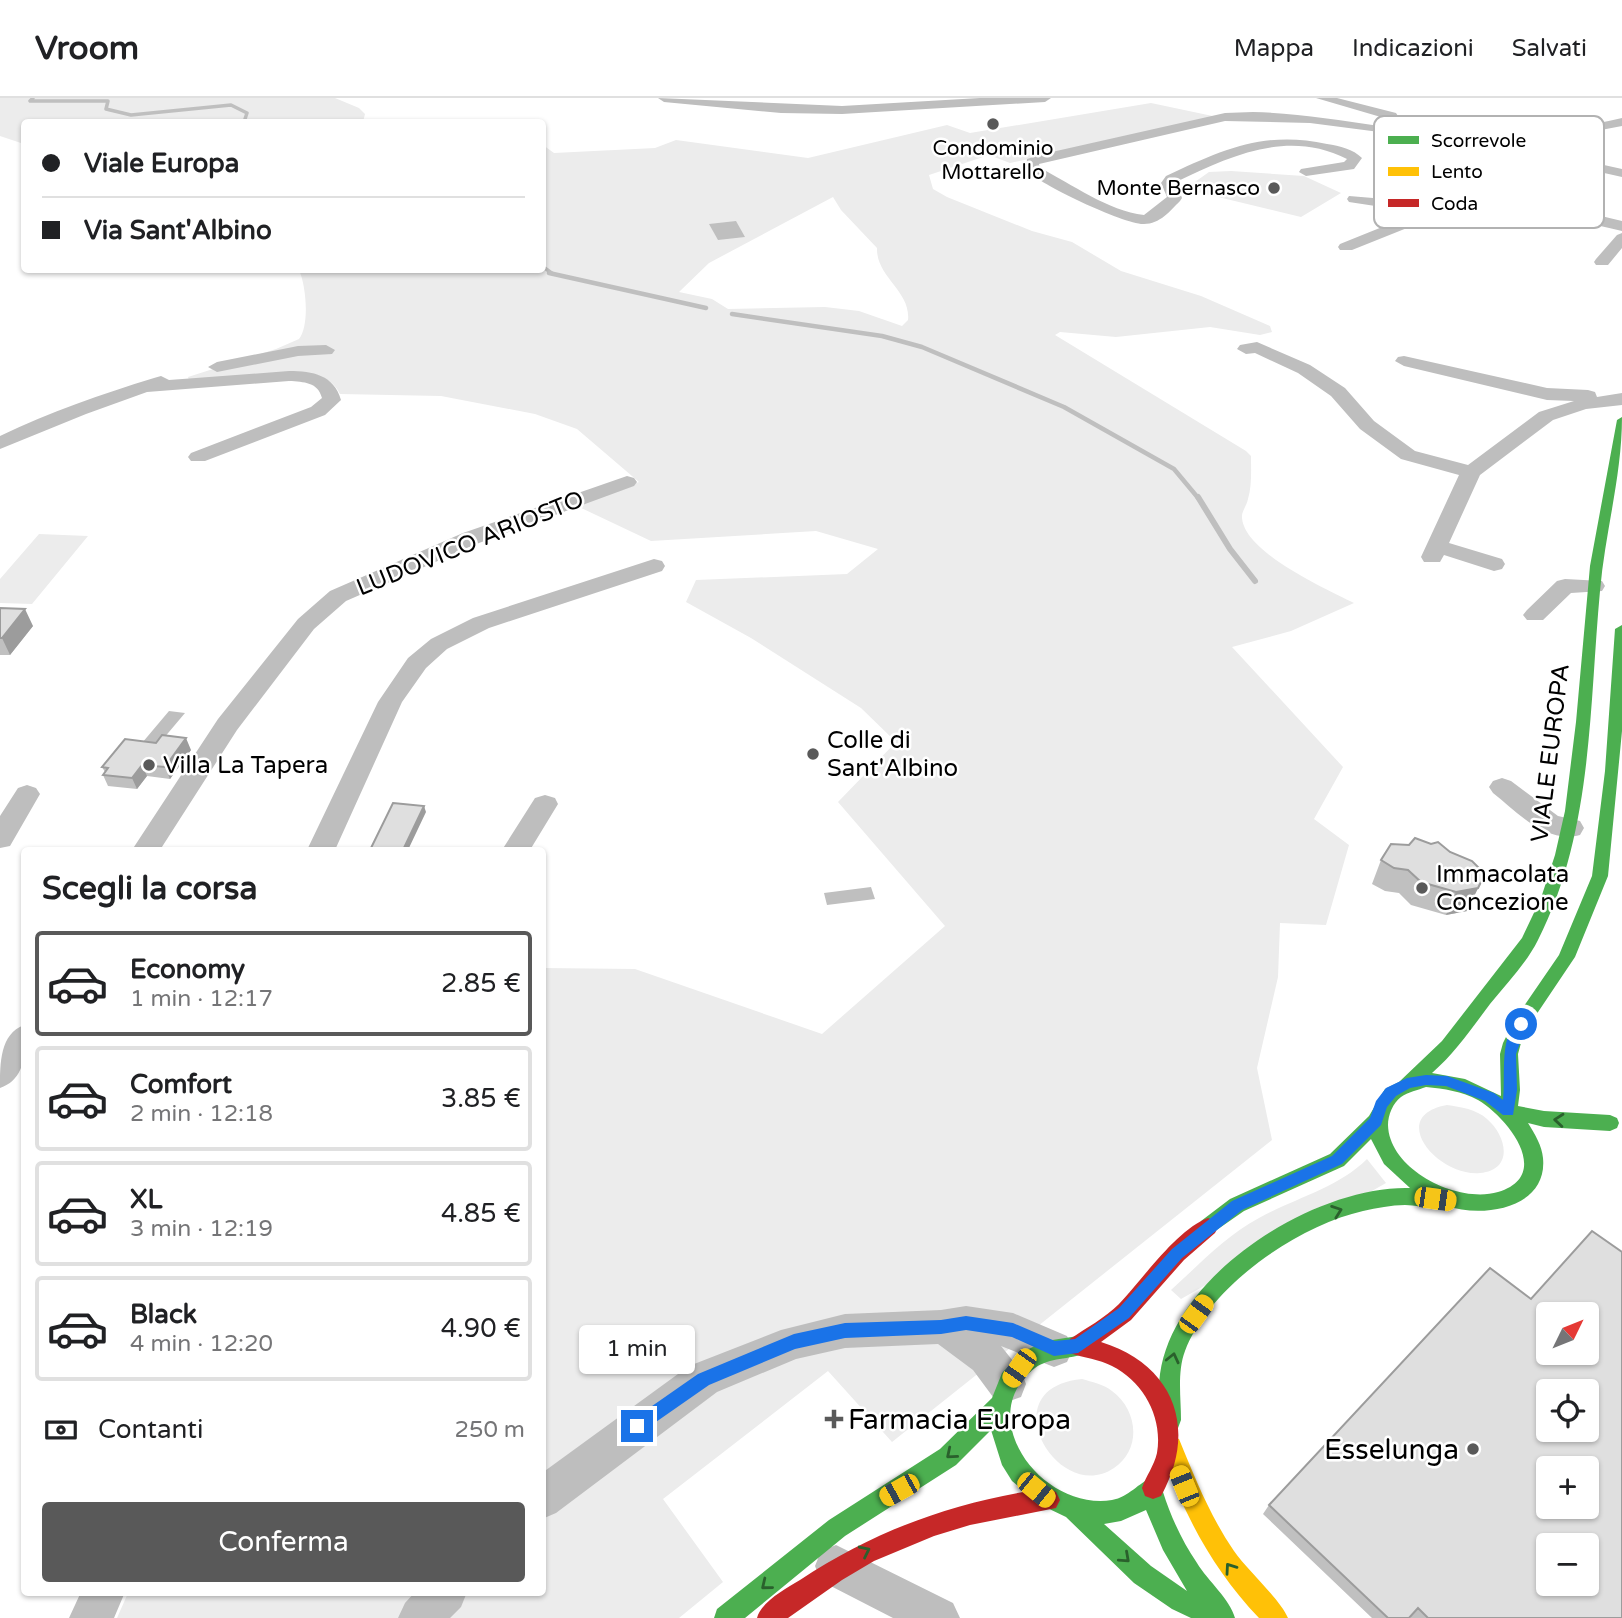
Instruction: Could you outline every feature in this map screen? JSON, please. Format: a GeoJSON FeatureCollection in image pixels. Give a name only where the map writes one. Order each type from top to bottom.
{"type":"FeatureCollection","features":[{"type":"Feature","properties":{"kind":"main road","name":"VIALE EUROPA"},"geometry":{"type":"LineString","coordinates":[[1407,1083],[1429,1068],[1453,1043],[1530,940],[1559,871],[1570,828],[1588,671],[1594,586],[1622,420]]}},
{"type":"Feature","properties":{"kind":"main road"},"geometry":{"type":"LineString","coordinates":[[1508,1111],[1511,1090],[1509,1054],[1513,1043],[1521,1024],[1567,957],[1600,876],[1612,771],[1622,629]]}},
{"type":"Feature","properties":{"kind":"main road"},"geometry":{"type":"LineString","coordinates":[[1276,1618],[1234,1575],[1211,1539],[1184,1486],[1171,1447],[1170,1371],[1175,1348],[1185,1328],[1206,1300],[1238,1268],[1277,1240],[1332,1212],[1390,1197],[1417,1197],[1452,1202],[1488,1205],[1518,1195],[1528,1185],[1535,1163],[1532,1145],[1522,1127],[1508,1111],[1489,1097],[1447,1081],[1407,1083],[1391,1092],[1381,1105],[1376,1121],[1379,1140],[1389,1159],[1405,1177],[1427,1192],[1452,1202]]}},
{"type":"Feature","properties":{"kind":"main road"},"geometry":{"type":"LineString","coordinates":[[1508,1111],[1553,1120],[1616,1121]]}},
{"type":"Feature","properties":{"kind":"main road"},"geometry":{"type":"LineString","coordinates":[[726,1618],[837,1528],[948,1457],[1003,1395],[1019,1368],[1035,1356],[1066,1347],[1124,1313],[1177,1254],[1205,1229],[1237,1205],[1337,1160],[1376,1121]]}},
{"type":"Feature","properties":{"kind":"main road"},"geometry":{"type":"LineString","coordinates":[[1583,1136],[1616,1121]]}},
{"type":"Feature","properties":{"kind":"main road"},"geometry":{"type":"LineString","coordinates":[[1535,1163],[1550,1152]]}},
{"type":"Feature","properties":{"kind":"main road"},"geometry":{"type":"LineString","coordinates":[[1066,1347],[1103,1351],[1126,1363],[1146,1380],[1161,1401],[1170,1426]]}},
{"type":"Feature","properties":{"kind":"main road"},"geometry":{"type":"LineString","coordinates":[[1003,1395],[1000,1432],[1008,1458],[1025,1482],[1048,1500],[1075,1511],[1103,1514],[1130,1507],[1151,1492],[1165,1472],[1171,1447]]}},
{"type":"Feature","properties":{"kind":"main road"},"geometry":{"type":"LineString","coordinates":[[1151,1492],[1160,1522],[1180,1563],[1194,1586],[1224,1618]]}},
{"type":"Feature","properties":{"kind":"main road"},"geometry":{"type":"LineString","coordinates":[[767,1618],[836,1566],[893,1537],[968,1510],[1000,1503],[1048,1500]]}},
{"type":"Feature","properties":{"kind":"main road"},"geometry":{"type":"LineString","coordinates":[[1075,1511],[1146,1577],[1170,1595],[1189,1608],[1224,1618]]}},
{"type":"Feature","properties":{"kind":"street"},"geometry":{"type":"LineString","coordinates":[[664,98],[790,104],[842,110],[1045,98]]}},
{"type":"Feature","properties":{"kind":"street"},"geometry":{"type":"LineString","coordinates":[[1322,98],[1388,116]]}},
{"type":"Feature","properties":{"kind":"street"},"geometry":{"type":"LineString","coordinates":[[1306,172],[1349,166],[1355,158],[1333,149],[1306,144],[1272,142],[1243,146],[1171,179],[1168,183],[1175,198],[1157,216],[1144,220],[1128,217],[1092,200],[1033,170],[1031,166],[1032,162],[1048,157],[1225,117],[1297,117],[1374,127]]}},
{"type":"Feature","properties":{"kind":"street"},"geometry":{"type":"LineString","coordinates":[[1604,126],[1622,122]]}},
{"type":"Feature","properties":{"kind":"street"},"geometry":{"type":"LineString","coordinates":[[1604,169],[1622,173]]}},
{"type":"Feature","properties":{"kind":"street"},"geometry":{"type":"LineString","coordinates":[[1354,199],[1374,202]]}},
{"type":"Feature","properties":{"kind":"street"},"geometry":{"type":"LineString","coordinates":[[1604,221],[1622,226]]}},
{"type":"Feature","properties":{"kind":"street"},"geometry":{"type":"LineString","coordinates":[[1346,247],[1396,228]]}},
{"type":"Feature","properties":{"kind":"street"},"geometry":{"type":"LineString","coordinates":[[1602,262],[1622,238]]}},
{"type":"Feature","properties":{"kind":"street"},"geometry":{"type":"LineString","coordinates":[[1246,349],[1257,347],[1304,369],[1338,392],[1367,425],[1408,455],[1471,472]]}},
{"type":"Feature","properties":{"kind":"street"},"geometry":{"type":"LineString","coordinates":[[0,443],[65,414],[205,369],[265,356],[326,350]]}},
{"type":"Feature","properties":{"kind":"street"},"geometry":{"type":"LineString","coordinates":[[1404,361],[1547,394],[1622,398]]}},
{"type":"Feature","properties":{"kind":"street"},"geometry":{"type":"LineString","coordinates":[[145,387],[289,376],[321,381],[330,390],[332,400],[318,411],[198,457]]}},
{"type":"Feature","properties":{"kind":"street"},"geometry":{"type":"LineString","coordinates":[[1494,564],[1434,552],[1471,472],[1546,416],[1584,404],[1622,398]]}},
{"type":"Feature","properties":{"kind":"street","name":"LUDOVICO ARIOSTO"},"geometry":{"type":"LineString","coordinates":[[148,847],[227,725],[306,624],[338,596],[471,538],[627,482]]}},
{"type":"Feature","properties":{"kind":"street"},"geometry":{"type":"LineString","coordinates":[[322,847],[390,702],[417,663],[439,644],[481,623],[654,566]]}},
{"type":"Feature","properties":{"kind":"street"},"geometry":{"type":"LineString","coordinates":[[1535,615],[1565,586],[1594,586]]}},
{"type":"Feature","properties":{"kind":"street"},"geometry":{"type":"LineString","coordinates":[[1502,787],[1549,823],[1570,828]]}},
{"type":"Feature","properties":{"kind":"street"},"geometry":{"type":"LineString","coordinates":[[0,839],[27,794]]}},
{"type":"Feature","properties":{"kind":"street"},"geometry":{"type":"LineString","coordinates":[[518,847],[545,804]]}},
{"type":"Feature","properties":{"kind":"street"},"geometry":{"type":"LineString","coordinates":[[0,1075],[21,1042]]}},
{"type":"Feature","properties":{"kind":"street"},"geometry":{"type":"LineString","coordinates":[[546,1496],[703,1379],[807,1339],[845,1331],[941,1327],[966,1323],[1003,1328],[1066,1347]]}},
{"type":"Feature","properties":{"kind":"street"},"geometry":{"type":"LineString","coordinates":[[941,1327],[964,1338],[990,1359],[1003,1395]]}},
{"type":"Feature","properties":{"kind":"street"},"geometry":{"type":"LineString","coordinates":[[893,1537],[893,1571],[902,1590],[927,1613]]}},
{"type":"Feature","properties":{"kind":"street"},"geometry":{"type":"LineString","coordinates":[[836,1566],[927,1613]]}},
{"type":"Feature","properties":{"kind":"street"},"geometry":{"type":"LineString","coordinates":[[91,1618],[102,1596]]}},
{"type":"Feature","properties":{"kind":"street"},"geometry":{"type":"LineString","coordinates":[[420,1618],[442,1596]]}},
{"type":"Feature","properties":{"kind":"shaded area"},"geometry":{"type":"Polygon","coordinates":[[[0,98],[335,98],[359,108],[365,114],[364,119],[21,119],[21,143],[0,136],[0,98]]]}},
{"type":"Feature","properties":{"kind":"shaded area"},"geometry":{"type":"Polygon","coordinates":[[[1151,103],[1222,118],[1010,163],[989,155],[929,175],[933,189],[947,197],[1032,231],[1072,242],[1121,271],[1201,296],[1270,326],[1272,332],[1260,335],[1210,327],[1116,337],[1060,332],[1055,335],[1246,451],[1251,456],[1251,483],[1242,515],[1245,529],[1269,555],[1354,603],[1291,631],[1232,647],[1343,767],[1314,819],[1349,845],[1326,925],[1280,923],[1278,977],[1257,1068],[1272,1140],[892,1442],[828,1371],[663,1499],[723,1582],[679,1618],[117,1618],[127,1596],[546,1596],[546,968],[635,969],[822,1034],[945,926],[838,802],[896,742],[861,708],[751,638],[686,602],[696,580],[847,574],[878,549],[816,531],[651,541],[577,506],[639,482],[577,429],[535,414],[441,396],[340,394],[329,381],[314,374],[189,380],[188,377],[299,339],[305,324],[306,305],[300,273],[546,273],[546,147],[554,153],[655,148],[676,140],[808,158],[947,125],[970,133],[1151,103]],[[833,197],[709,263],[679,292],[712,299],[728,309],[825,307],[859,311],[902,326],[908,320],[907,310],[899,292],[882,267],[877,248],[841,210],[833,197]]]}},
{"type":"Feature","properties":{"kind":"shaded area"},"geometry":{"type":"Polygon","coordinates":[[[1209,172],[1304,176],[1341,193],[1301,217],[1185,189],[1209,172]]]}},
{"type":"Feature","properties":{"kind":"shaded area"},"geometry":{"type":"Polygon","coordinates":[[[736,221],[745,237],[718,240],[709,224],[736,221]]]}},
{"type":"Feature","properties":{"kind":"shaded area"},"geometry":{"type":"Polygon","coordinates":[[[39,534],[88,536],[32,604],[0,603],[0,579],[39,534]]]}},
{"type":"Feature","properties":{"kind":"shaded area"},"geometry":{"type":"Polygon","coordinates":[[[169,711],[185,713],[158,745],[142,743],[169,711]]]}},
{"type":"Feature","properties":{"kind":"shaded area"},"geometry":{"type":"Polygon","coordinates":[[[871,887],[875,899],[827,905],[824,893],[871,887]]]}},
{"type":"Feature","properties":{"kind":"shaded area"},"geometry":{"type":"Polygon","coordinates":[[[1447,1105],[1478,1113],[1494,1126],[1504,1151],[1498,1166],[1491,1171],[1480,1173],[1464,1172],[1449,1166],[1425,1145],[1420,1132],[1421,1121],[1429,1111],[1447,1105]]]}},
{"type":"Feature","properties":{"kind":"shaded area"},"geometry":{"type":"Polygon","coordinates":[[[1367,1159],[1386,1183],[1181,1299],[1171,1290],[1235,1233],[1273,1211],[1343,1178],[1367,1159]]]}},
{"type":"Feature","properties":{"kind":"shaded area"},"geometry":{"type":"Polygon","coordinates":[[[1082,1379],[1105,1387],[1121,1399],[1127,1408],[1133,1430],[1133,1440],[1123,1460],[1114,1468],[1093,1475],[1072,1471],[1055,1459],[1042,1441],[1036,1421],[1040,1402],[1054,1387],[1082,1379]]]}},
{"type":"Feature","properties":{"kind":"building"},"geometry":{"type":"Polygon","coordinates":[[[0,608],[25,609],[2,638],[0,638],[0,608]]]}},
{"type":"Feature","properties":{"kind":"building"},"geometry":{"type":"Polygon","coordinates":[[[162,735],[186,738],[165,767],[142,765],[132,778],[103,775],[108,768],[102,767],[125,739],[156,743],[162,735]]]}},
{"type":"Feature","properties":{"kind":"building"},"geometry":{"type":"Polygon","coordinates":[[[393,803],[424,806],[404,847],[371,847],[393,803]]]}},
{"type":"Feature","properties":{"kind":"building"},"geometry":{"type":"Polygon","coordinates":[[[1415,838],[1431,844],[1438,842],[1450,852],[1472,861],[1485,874],[1478,888],[1456,892],[1421,882],[1408,870],[1394,868],[1381,860],[1391,844],[1409,845],[1415,838]]]}},
{"type":"Feature","properties":{"kind":"building","name":"Esselunga"},"geometry":{"type":"Polygon","coordinates":[[[1592,1231],[1622,1252],[1622,1618],[1428,1618],[1418,1608],[1409,1618],[1388,1618],[1269,1505],[1490,1268],[1531,1299],[1592,1231]]]}},
{"type":"Feature","properties":{"kind":"waterway"},"geometry":{"type":"LineString","coordinates":[[33,98],[30,101],[108,101],[106,109],[131,115],[231,105],[247,113],[245,119]]}},
{"type":"Feature","properties":{"kind":"waterway"},"geometry":{"type":"LineString","coordinates":[[546,269],[553,274]]}},
{"type":"Feature","properties":{"kind":"waterway"},"geometry":{"type":"LineString","coordinates":[[553,274],[706,308]]}},
{"type":"Feature","properties":{"kind":"waterway"},"geometry":{"type":"LineString","coordinates":[[732,314],[882,336],[922,347],[1064,407],[1174,469],[1199,499]]}},
{"type":"Feature","properties":{"kind":"waterway"},"geometry":{"type":"LineString","coordinates":[[1198,497],[1230,549],[1255,581]]}},
{"type":"Feature","properties":{"kind":"traffic: fast"},"geometry":{"type":"LineString","coordinates":[[1407,1083],[1448,1046],[1514,964],[1530,939],[1549,898],[1563,855],[1579,767],[1597,566],[1622,420]]}},
{"type":"Feature","properties":{"kind":"traffic: fast"},"geometry":{"type":"LineString","coordinates":[[1610,1123],[1544,1119],[1508,1111],[1511,1090],[1509,1054],[1521,1024],[1567,957],[1600,876],[1612,771],[1622,629]]}},
{"type":"Feature","properties":{"kind":"traffic: fast"},"geometry":{"type":"LineString","coordinates":[[1426,1080],[1473,1089],[1500,1105],[1512,1117],[1523,1130],[1534,1159],[1532,1173],[1525,1186],[1511,1197],[1488,1204],[1461,1202],[1434,1193],[1410,1177],[1390,1158],[1379,1137],[1379,1115],[1392,1094],[1426,1080]]}},
{"type":"Feature","properties":{"kind":"traffic: fast"},"geometry":{"type":"LineString","coordinates":[[1208,1227],[1237,1205],[1337,1160],[1376,1121]]}},
{"type":"Feature","properties":{"kind":"traffic: fast"},"geometry":{"type":"LineString","coordinates":[[1170,1420],[1170,1376],[1174,1351],[1188,1322],[1208,1295],[1234,1270],[1295,1229],[1328,1213],[1392,1197],[1440,1200]]}},
{"type":"Feature","properties":{"kind":"traffic: fast"},"geometry":{"type":"LineString","coordinates":[[1078,1346],[1036,1355],[1024,1363],[1010,1380],[1002,1401],[1001,1421],[1003,1440],[1010,1457],[1020,1473],[1033,1486],[1066,1506],[1085,1511],[1103,1513],[1127,1508],[1153,1488]]}},
{"type":"Feature","properties":{"kind":"traffic: fast"},"geometry":{"type":"LineString","coordinates":[[726,1618],[837,1528],[948,1457],[999,1406]]}},
{"type":"Feature","properties":{"kind":"traffic: fast"},"geometry":{"type":"LineString","coordinates":[[1151,1492],[1179,1557],[1220,1614]]}},
{"type":"Feature","properties":{"kind":"traffic: fast"},"geometry":{"type":"LineString","coordinates":[[1075,1511],[1125,1560],[1161,1589],[1180,1601],[1223,1617]]}},
{"type":"Feature","properties":{"kind":"traffic: slow"},"geometry":{"type":"LineString","coordinates":[[1171,1447],[1190,1495],[1213,1539],[1242,1580],[1276,1618]]}},
{"type":"Feature","properties":{"kind":"traffic: jam"},"geometry":{"type":"LineString","coordinates":[[1078,1346],[1124,1313],[1177,1254],[1208,1227]]}},
{"type":"Feature","properties":{"kind":"traffic: jam"},"geometry":{"type":"LineString","coordinates":[[1078,1346],[1124,1361],[1139,1373],[1161,1402],[1167,1419],[1168,1454],[1153,1488]]}},
{"type":"Feature","properties":{"kind":"traffic: jam"},"geometry":{"type":"LineString","coordinates":[[769,1617],[833,1572],[900,1537],[970,1513],[1048,1500]]}},
{"type":"Feature","properties":{"kind":"place","name":"Condominio Mottarello"},"geometry":{"type":"Point","coordinates":[993,124]}},
{"type":"Feature","properties":{"kind":"place","name":"Monte Bernasco"},"geometry":{"type":"Point","coordinates":[1274,188]}},
{"type":"Feature","properties":{"kind":"place","name":"Colle di Sant'Albino"},"geometry":{"type":"Point","coordinates":[813,754]}},
{"type":"Feature","properties":{"kind":"place","name":"Villa La Tapera"},"geometry":{"type":"Point","coordinates":[149,765]}},
{"type":"Feature","properties":{"kind":"place","name":"Immacolata Concezione"},"geometry":{"type":"Point","coordinates":[1422,888]}},
{"type":"Feature","properties":{"kind":"place","name":"Farmacia Europa"},"geometry":{"type":"Point","coordinates":[834,1419]}},
{"type":"Feature","properties":{"kind":"place","name":"Esselunga"},"geometry":{"type":"Point","coordinates":[1473,1449]}},
{"type":"Feature","properties":{"kind":"route"},"geometry":{"type":"LineString","coordinates":[[637,1426],[703,1379],[794,1342],[845,1331],[941,1327],[966,1323],[1013,1330],[1054,1349],[1078,1346],[1124,1313],[1177,1254],[1237,1205],[1337,1160],[1376,1121],[1381,1105],[1391,1092],[1407,1083],[1447,1081],[1489,1097],[1508,1111],[1511,1090],[1509,1054],[1521,1024]]}}]}
